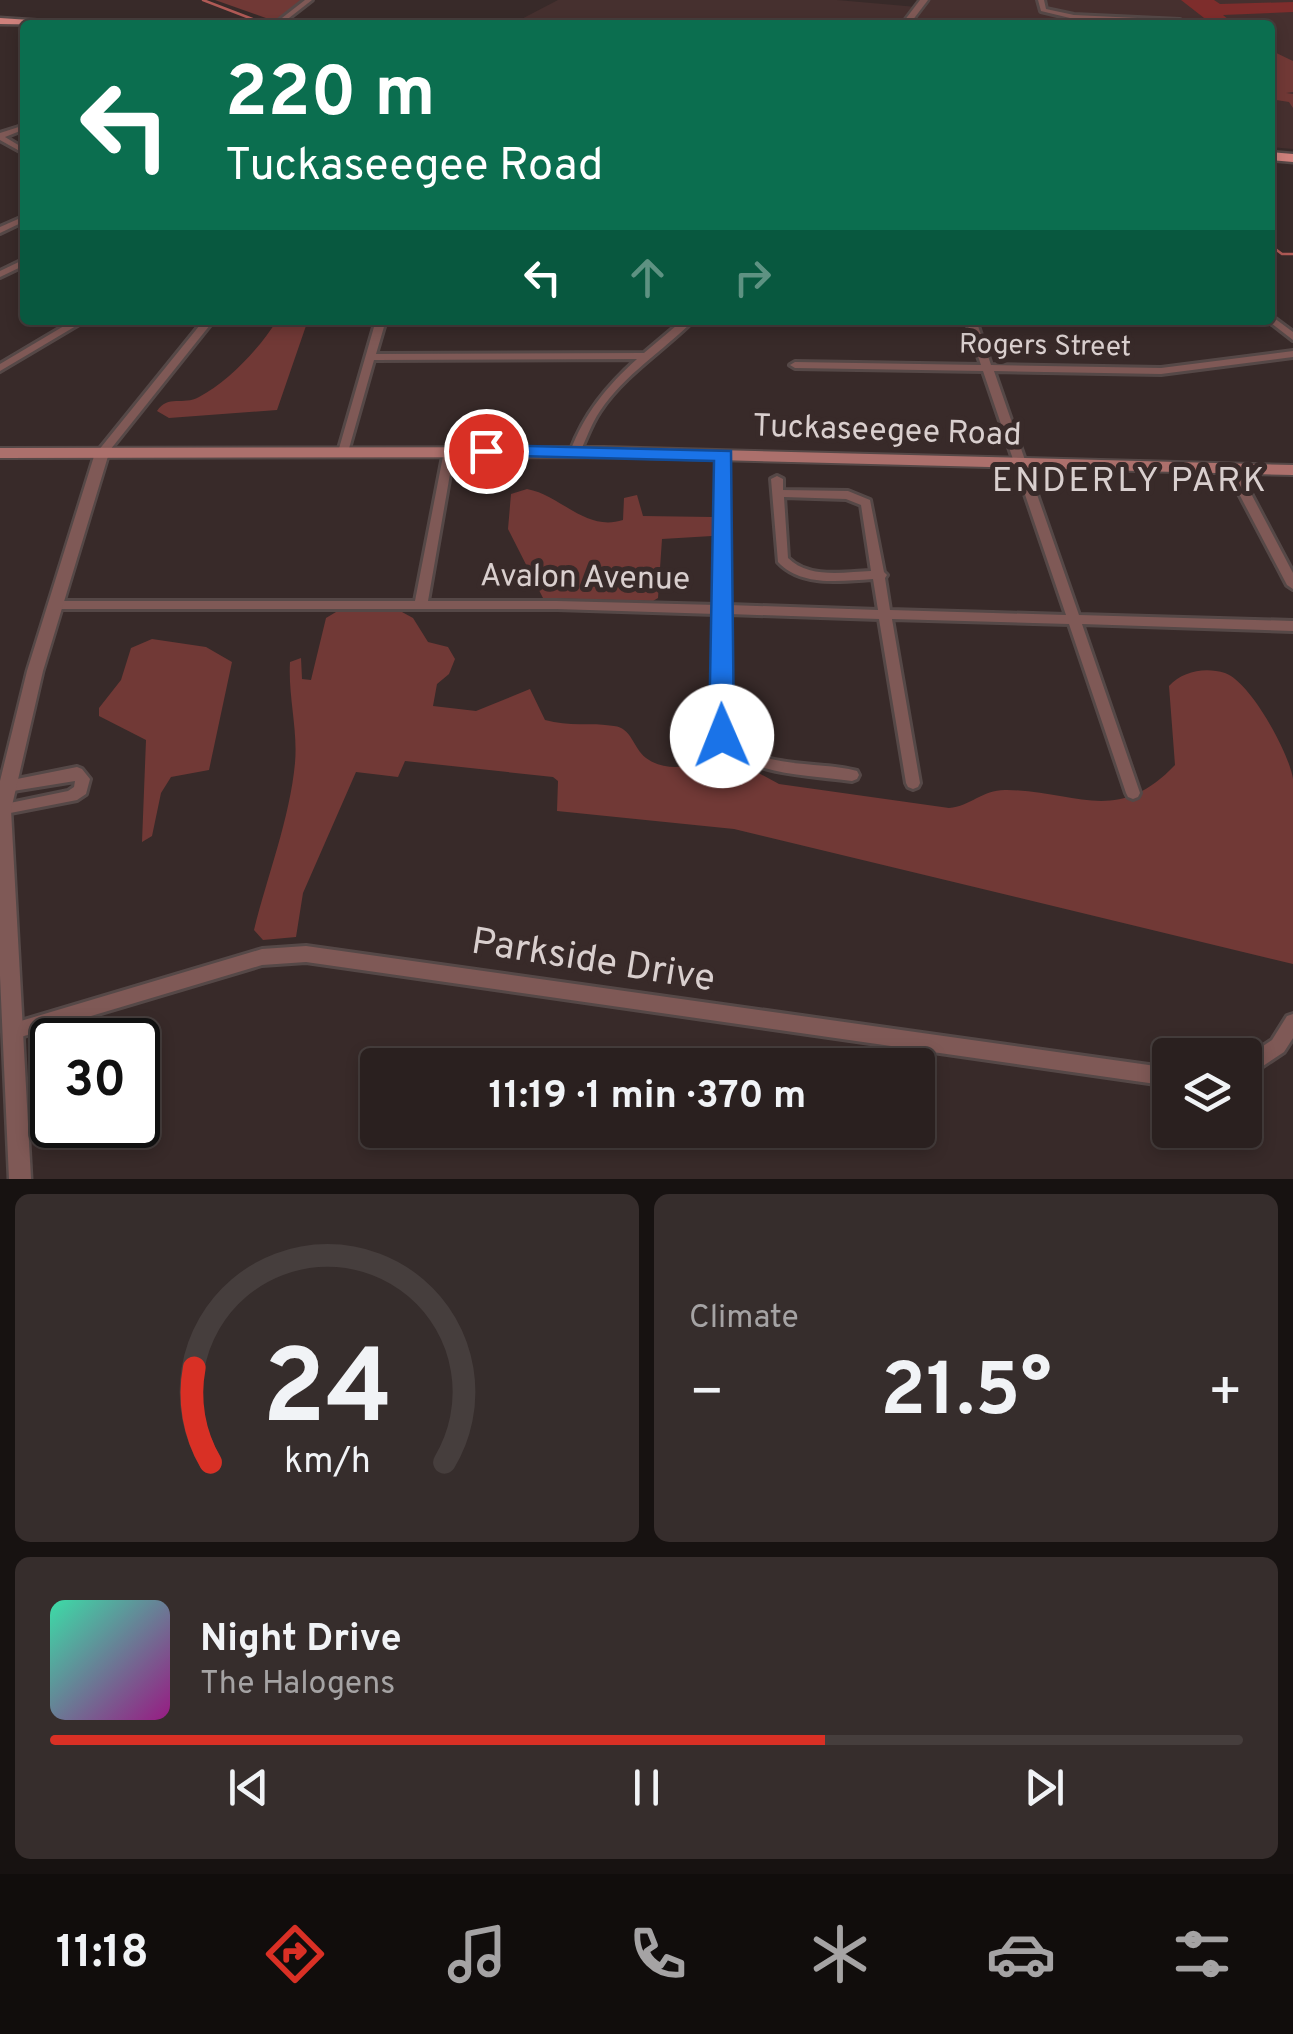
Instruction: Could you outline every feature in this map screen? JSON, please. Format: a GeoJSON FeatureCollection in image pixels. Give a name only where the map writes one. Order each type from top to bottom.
{"type":"FeatureCollection","features":[{"type":"Feature","properties":{"kind":"main road","name":"Tuckaseegee Road"},"geometry":{"type":"LineString","coordinates":[[0,453],[574,452],[1293,470]]}},
{"type":"Feature","properties":{"kind":"street"},"geometry":{"type":"LineString","coordinates":[[283,20],[309,0]]}},
{"type":"Feature","properties":{"kind":"street"},"geometry":{"type":"LineString","coordinates":[[909,20],[924,0]]}},
{"type":"Feature","properties":{"kind":"street"},"geometry":{"type":"LineString","coordinates":[[1042,0],[1044,10],[1064,16],[1141,20]]}},
{"type":"Feature","properties":{"kind":"street"},"geometry":{"type":"LineString","coordinates":[[0,368],[73,325]]}},
{"type":"Feature","properties":{"kind":"street"},"geometry":{"type":"LineString","coordinates":[[20,1179],[1,807],[102,453],[205,325]]}},
{"type":"Feature","properties":{"kind":"street"},"geometry":{"type":"LineString","coordinates":[[343,452],[380,325]]}},
{"type":"Feature","properties":{"kind":"street"},"geometry":{"type":"LineString","coordinates":[[574,452],[592,414],[643,356],[683,325]]}},
{"type":"Feature","properties":{"kind":"street"},"geometry":{"type":"LineString","coordinates":[[974,325],[1133,793]]}},
{"type":"Feature","properties":{"kind":"street","name":"Rogers Street"},"geometry":{"type":"LineString","coordinates":[[795,364],[1161,371],[1293,354]]}},
{"type":"Feature","properties":{"kind":"street"},"geometry":{"type":"LineString","coordinates":[[370,357],[643,356]]}},
{"type":"Feature","properties":{"kind":"street"},"geometry":{"type":"LineString","coordinates":[[421,603],[449,451]]}},
{"type":"Feature","properties":{"kind":"street"},"geometry":{"type":"LineString","coordinates":[[724,456],[720,705],[726,746],[756,760],[852,774]]}},
{"type":"Feature","properties":{"kind":"street"},"geometry":{"type":"LineString","coordinates":[[1232,468],[1293,585]]}},
{"type":"Feature","properties":{"kind":"street"},"geometry":{"type":"LineString","coordinates":[[880,576],[804,574],[789,569],[782,559],[777,486],[862,499],[868,509],[888,615],[914,783]]}},
{"type":"Feature","properties":{"kind":"street","name":"Avalon Avenue"},"geometry":{"type":"LineString","coordinates":[[56,604],[421,603],[1293,626]]}},
{"type":"Feature","properties":{"kind":"street"},"geometry":{"type":"LineString","coordinates":[[1,807],[72,796],[81,790],[84,779],[77,773],[8,786]]}},
{"type":"Feature","properties":{"kind":"street","name":"Parkside Drive"},"geometry":{"type":"LineString","coordinates":[[14,1031],[262,957],[306,954],[1152,1075]]}},
{"type":"Feature","properties":{"kind":"street"},"geometry":{"type":"LineString","coordinates":[[1262,1057],[1278,1046],[1293,1022]]}},
{"type":"Feature","properties":{"kind":"shaded area"},"geometry":{"type":"Polygon","coordinates":[[[215,0],[303,0],[279,20],[215,0]]]}},
{"type":"Feature","properties":{"kind":"shaded area"},"geometry":{"type":"Polygon","coordinates":[[[558,0],[837,0],[917,7],[907,20],[520,20],[558,0]]]}},
{"type":"Feature","properties":{"kind":"shaded area"},"geometry":{"type":"Polygon","coordinates":[[[926,0],[1293,0],[1293,149],[1275,147],[1275,20],[911,20],[926,0]]]}},
{"type":"Feature","properties":{"kind":"shaded area"},"geometry":{"type":"Polygon","coordinates":[[[1275,52],[1293,61],[1293,92],[1286,93],[1293,94],[1293,108],[1289,102],[1275,100],[1275,52]]]}},
{"type":"Feature","properties":{"kind":"shaded area"},"geometry":{"type":"Polygon","coordinates":[[[274,325],[306,325],[277,410],[169,418],[157,411],[171,401],[199,397],[221,382],[274,325]]]}},
{"type":"Feature","properties":{"kind":"shaded area"},"geometry":{"type":"Polygon","coordinates":[[[527,489],[585,517],[609,522],[623,520],[624,498],[637,495],[643,516],[712,517],[712,536],[662,539],[658,598],[653,601],[543,598],[508,529],[511,494],[527,489]]]}},
{"type":"Feature","properties":{"kind":"shaded area"},"geometry":{"type":"Polygon","coordinates":[[[336,612],[402,612],[413,618],[428,642],[448,647],[455,659],[449,674],[437,684],[433,706],[476,711],[530,689],[545,720],[620,728],[646,758],[665,766],[687,766],[729,757],[779,784],[949,808],[999,790],[1096,801],[1134,795],[1175,765],[1169,686],[1195,672],[1225,673],[1246,690],[1268,720],[1293,779],[1293,964],[734,829],[557,811],[558,781],[553,777],[405,761],[398,777],[356,772],[303,893],[296,937],[263,940],[254,930],[283,826],[295,763],[290,662],[301,658],[302,679],[311,680],[326,618],[336,612]]]}},
{"type":"Feature","properties":{"kind":"shaded area"},"geometry":{"type":"Polygon","coordinates":[[[152,639],[206,647],[232,662],[209,770],[171,777],[161,793],[152,836],[142,842],[146,740],[99,716],[99,708],[121,680],[131,648],[152,639]]]}},
{"type":"Feature","properties":{"kind":"building"},"geometry":{"type":"Polygon","coordinates":[[[1181,0],[1214,0],[1220,4],[1293,2],[1293,12],[1223,15],[1229,20],[1207,20],[1181,0]]]}},
{"type":"Feature","properties":{"kind":"waterway"},"geometry":{"type":"LineString","coordinates":[[203,0],[255,20]]}},
{"type":"Feature","properties":{"kind":"waterway"},"geometry":{"type":"LineString","coordinates":[[1275,249],[1282,254],[1293,254]]}},
{"type":"Feature","properties":{"kind":"district","name":"ENDERLY PARK"},"geometry":{"type":"Point","coordinates":[1130,482]}},
{"type":"Feature","properties":{"kind":"route"},"geometry":{"type":"LineString","coordinates":[[486,451],[724,456],[722,736]]}}]}
